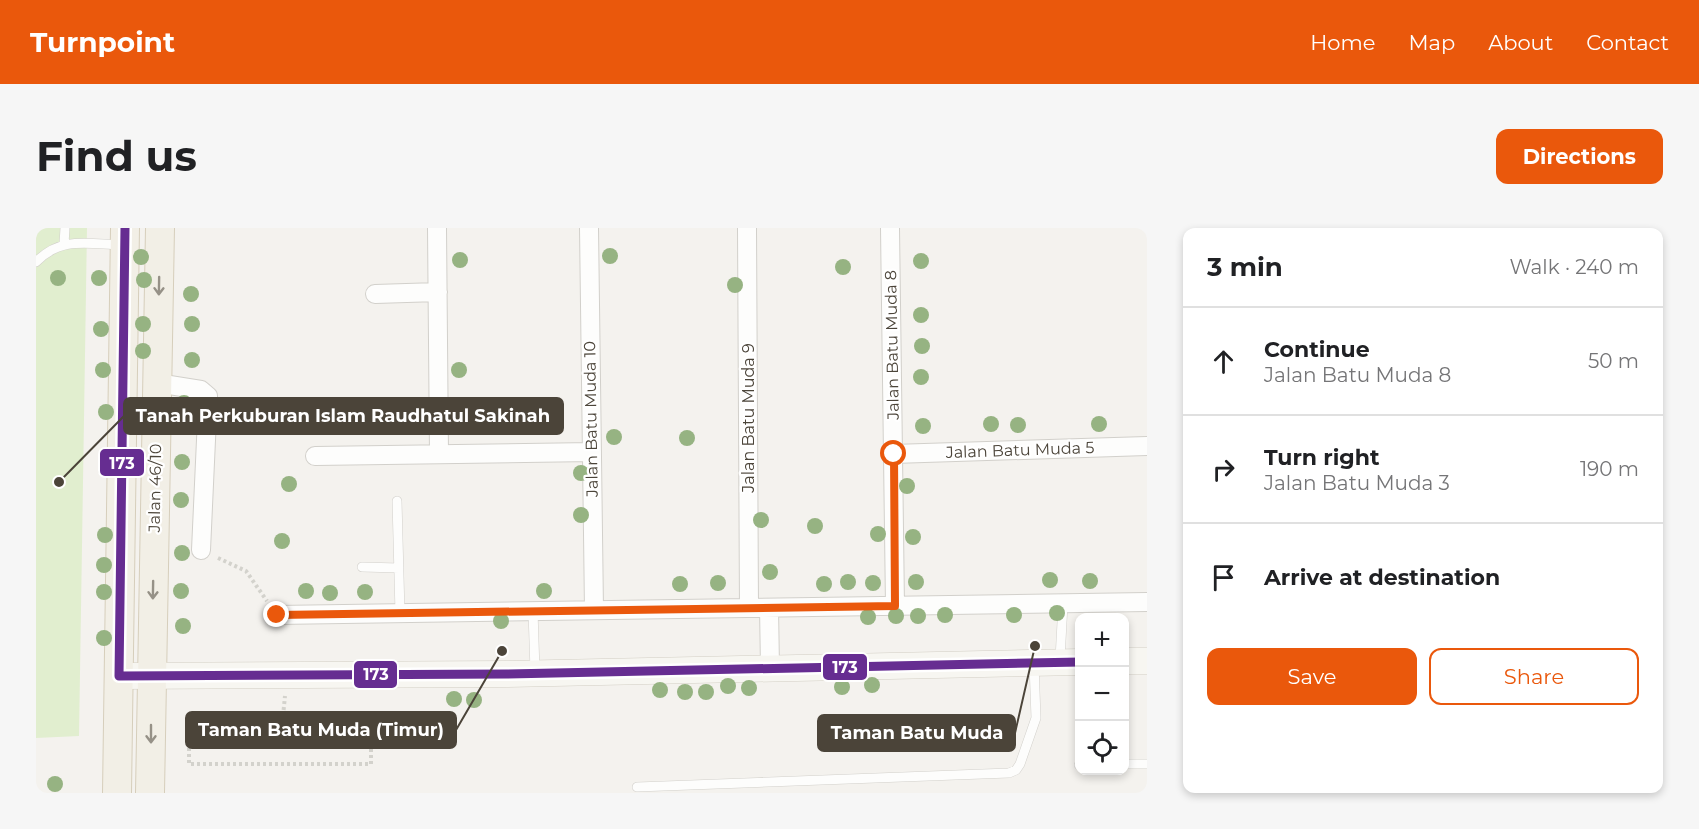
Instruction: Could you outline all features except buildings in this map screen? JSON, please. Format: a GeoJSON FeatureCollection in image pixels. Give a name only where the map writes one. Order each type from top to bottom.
{"type":"FeatureCollection","features":[{"type":"Feature","properties":{"kind":"main road","name":"Jalan 46/10"},"geometry":{"type":"LineString","coordinates":[[150,793],[160,228]]}},
{"type":"Feature","properties":{"kind":"main road","name":"Jalan 46/10"},"geometry":{"type":"LineString","coordinates":[[117,793],[125,237]]}},
{"type":"Feature","properties":{"kind":"street"},"geometry":{"type":"LineString","coordinates":[[437,228],[439,454]]}},
{"type":"Feature","properties":{"kind":"street","name":"Jalan Batu Muda 10"},"geometry":{"type":"LineString","coordinates":[[590,228],[594,610]]}},
{"type":"Feature","properties":{"kind":"street","name":"Jalan Batu Muda 9"},"geometry":{"type":"LineString","coordinates":[[747,228],[749,608]]}},
{"type":"Feature","properties":{"kind":"street","name":"Jalan Batu Muda 8"},"geometry":{"type":"LineString","coordinates":[[890,228],[895,606]]}},
{"type":"Feature","properties":{"kind":"street"},"geometry":{"type":"LineString","coordinates":[[375,294],[438,292]]}},
{"type":"Feature","properties":{"kind":"street"},"geometry":{"type":"LineString","coordinates":[[157,383],[201,390],[208,396],[201,550]]}},
{"type":"Feature","properties":{"kind":"street","name":"Jalan Batu Muda 5"},"geometry":{"type":"LineString","coordinates":[[894,454],[1147,446]]}},
{"type":"Feature","properties":{"kind":"street"},"geometry":{"type":"LineString","coordinates":[[315,456],[592,452]]}},
{"type":"Feature","properties":{"kind":"street"},"geometry":{"type":"LineString","coordinates":[[277,615],[1147,602]]}},
{"type":"Feature","properties":{"kind":"street"},"geometry":{"type":"LineString","coordinates":[[769,608],[770,668]]}},
{"type":"Feature","properties":{"kind":"street"},"geometry":{"type":"LineString","coordinates":[[1129,661],[1147,661]]}},
{"type":"Feature","properties":{"kind":"street"},"geometry":{"type":"LineString","coordinates":[[119,676],[535,674],[1070,662]]}},
{"type":"Feature","properties":{"kind":"lane"},"geometry":{"type":"LineString","coordinates":[[64,244],[65,228]]}},
{"type":"Feature","properties":{"kind":"lane"},"geometry":{"type":"LineString","coordinates":[[36,262],[47,250],[64,244],[125,237]]}},
{"type":"Feature","properties":{"kind":"lane"},"geometry":{"type":"LineString","coordinates":[[397,501],[400,613]]}},
{"type":"Feature","properties":{"kind":"lane"},"geometry":{"type":"LineString","coordinates":[[362,567],[399,568]]}},
{"type":"Feature","properties":{"kind":"lane"},"geometry":{"type":"LineString","coordinates":[[1063,603],[1070,662]]}},
{"type":"Feature","properties":{"kind":"lane"},"geometry":{"type":"LineString","coordinates":[[533,611],[535,674]]}},
{"type":"Feature","properties":{"kind":"lane"},"geometry":{"type":"LineString","coordinates":[[637,787],[1010,773],[1020,764],[1036,718],[1034,662]]}},
{"type":"Feature","properties":{"kind":"lane"},"geometry":{"type":"LineString","coordinates":[[1129,764],[1147,764]]}},
{"type":"Feature","properties":{"kind":"path"},"geometry":{"type":"LineString","coordinates":[[201,550],[246,571],[277,615]]}},
{"type":"Feature","properties":{"kind":"path"},"geometry":{"type":"LineString","coordinates":[[371,717],[371,764],[189,764],[189,730],[192,722],[200,718],[371,717]]}},
{"type":"Feature","properties":{"kind":"green space"},"geometry":{"type":"Polygon","coordinates":[[[36,228],[87,228],[79,736],[36,738],[36,228]]]}},
{"type":"Feature","properties":{"kind":"transit line","name":"173"},"geometry":{"type":"LineString","coordinates":[[125,228],[119,676],[507,674],[1075,662]]}},
{"type":"Feature","properties":{"kind":"place","name":"Tanah Perkuburan Islam Raudhatul Sakinah"},"geometry":{"type":"Point","coordinates":[59,482]}},
{"type":"Feature","properties":{"kind":"place","name":"Taman Batu Muda"},"geometry":{"type":"Point","coordinates":[1035,646]}},
{"type":"Feature","properties":{"kind":"place","name":"Taman Batu Muda (Timur)"},"geometry":{"type":"Point","coordinates":[502,651]}},
{"type":"Feature","properties":{"kind":"route"},"geometry":{"type":"LineString","coordinates":[[277,615],[895,606],[894,454]]}}]}
